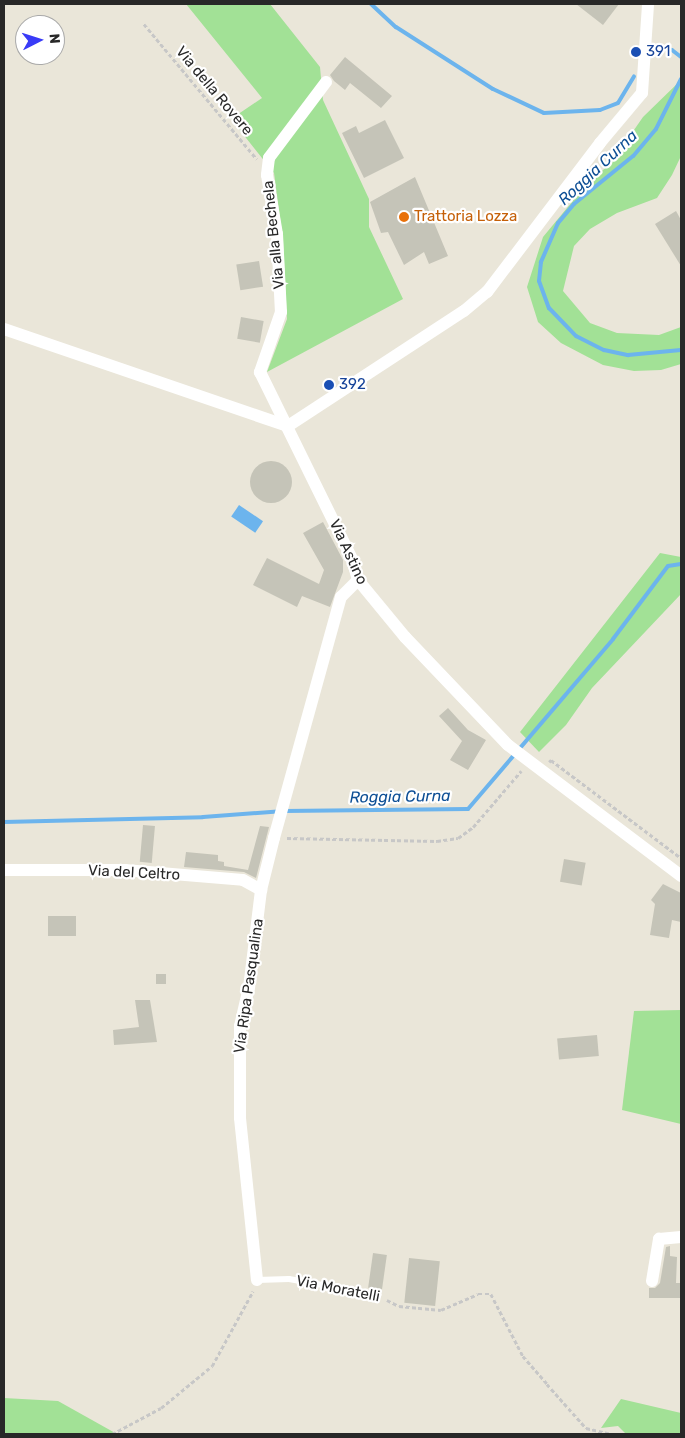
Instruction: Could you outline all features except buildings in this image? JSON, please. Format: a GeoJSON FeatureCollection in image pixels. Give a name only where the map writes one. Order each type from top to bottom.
{"type":"FeatureCollection","features":[{"type":"Feature","properties":{"kind":"street"},"geometry":{"type":"LineString","coordinates":[[4,329],[288,426],[464,311],[487,292],[600,143],[642,93],[648,4]]}},
{"type":"Feature","properties":{"kind":"street","name":"Via alla Bechela"},"geometry":{"type":"LineString","coordinates":[[288,426],[260,372],[281,312],[277,234],[268,172],[269,158],[326,82]]}},
{"type":"Feature","properties":{"kind":"street","name":"Via Astino"},"geometry":{"type":"LineString","coordinates":[[288,426],[352,559],[358,580],[405,636],[508,745],[681,876]]}},
{"type":"Feature","properties":{"kind":"street","name":"Via Ripa Pasqualina"},"geometry":{"type":"LineString","coordinates":[[257,1280],[240,1118],[238,1047],[261,890],[340,597],[358,580]]}},
{"type":"Feature","properties":{"kind":"street","name":"Via del Celtro"},"geometry":{"type":"LineString","coordinates":[[4,870],[125,870],[243,880],[261,890]]}},
{"type":"Feature","properties":{"kind":"street"},"geometry":{"type":"LineString","coordinates":[[652,1281],[659,1239],[681,1237]]}},
{"type":"Feature","properties":{"kind":"lane","name":"Via Moratelli"},"geometry":{"type":"LineString","coordinates":[[257,1280],[289,1280],[379,1296]]}},
{"type":"Feature","properties":{"kind":"path","name":"Via della Rovere"},"geometry":{"type":"LineString","coordinates":[[144,24],[268,172]]}},
{"type":"Feature","properties":{"kind":"path"},"geometry":{"type":"LineString","coordinates":[[276,833],[437,841],[458,838],[473,827],[526,766],[535,767]]}},
{"type":"Feature","properties":{"kind":"path"},"geometry":{"type":"LineString","coordinates":[[112,1434],[161,1408],[212,1366],[257,1280]]}},
{"type":"Feature","properties":{"kind":"path","name":"Via Moratelli"},"geometry":{"type":"LineString","coordinates":[[379,1296],[399,1306],[441,1310],[478,1294],[491,1294],[523,1356],[547,1384],[586,1428],[611,1434]]}},
{"type":"Feature","properties":{"kind":"green space"},"geometry":{"type":"Polygon","coordinates":[[[186,4],[270,4],[320,67],[323,100],[369,199],[369,227],[403,299],[267,372],[287,319],[283,240],[274,173],[231,119],[262,98],[186,4]]]}},
{"type":"Feature","properties":{"kind":"green space"},"geometry":{"type":"Polygon","coordinates":[[[681,80],[681,156],[672,175],[657,198],[617,213],[590,229],[574,246],[563,291],[590,323],[617,333],[659,335],[681,327],[681,364],[661,370],[634,371],[603,365],[561,343],[538,322],[527,287],[543,237],[586,185],[611,163],[643,117],[681,80]]]}},
{"type":"Feature","properties":{"kind":"green space"},"geometry":{"type":"Polygon","coordinates":[[[660,553],[681,557],[681,594],[592,688],[566,725],[539,752],[520,732],[660,553]]]}},
{"type":"Feature","properties":{"kind":"green space"},"geometry":{"type":"Polygon","coordinates":[[[681,1010],[681,1124],[622,1110],[634,1011],[681,1010]]]}},
{"type":"Feature","properties":{"kind":"green space"},"geometry":{"type":"Polygon","coordinates":[[[4,1398],[58,1401],[117,1434],[4,1434],[4,1398]]]}},
{"type":"Feature","properties":{"kind":"green space"},"geometry":{"type":"Polygon","coordinates":[[[621,1399],[681,1413],[681,1434],[626,1434],[618,1426],[601,1428],[621,1399]]]}},
{"type":"Feature","properties":{"kind":"water"},"geometry":{"type":"Polygon","coordinates":[[[239,505],[263,521],[255,533],[231,517],[239,505]]]}},
{"type":"Feature","properties":{"kind":"waterway","name":"Roggia Curna"},"geometry":{"type":"LineString","coordinates":[[371,4],[396,27],[493,89],[544,113],[600,110],[618,103],[634,76]]}},
{"type":"Feature","properties":{"kind":"waterway","name":"Roggia Curna"},"geometry":{"type":"LineString","coordinates":[[659,47],[672,50],[681,57]]}},
{"type":"Feature","properties":{"kind":"waterway","name":"Roggia Curna"},"geometry":{"type":"LineString","coordinates":[[681,79],[656,129],[633,156],[574,204],[558,223],[541,262],[539,281],[549,308],[576,336],[604,350],[628,355],[681,350]]}},
{"type":"Feature","properties":{"kind":"waterway","name":"Roggia Curna"},"geometry":{"type":"LineString","coordinates":[[4,822],[203,817],[284,811],[468,809],[613,639],[668,566],[681,564]]}},
{"type":"Feature","properties":{"kind":"place","name":"391"},"geometry":{"type":"Point","coordinates":[636,52]}},
{"type":"Feature","properties":{"kind":"place","name":"Trattoria Lozza"},"geometry":{"type":"Point","coordinates":[404,217]}},
{"type":"Feature","properties":{"kind":"place","name":"392"},"geometry":{"type":"Point","coordinates":[329,385]}}]}
